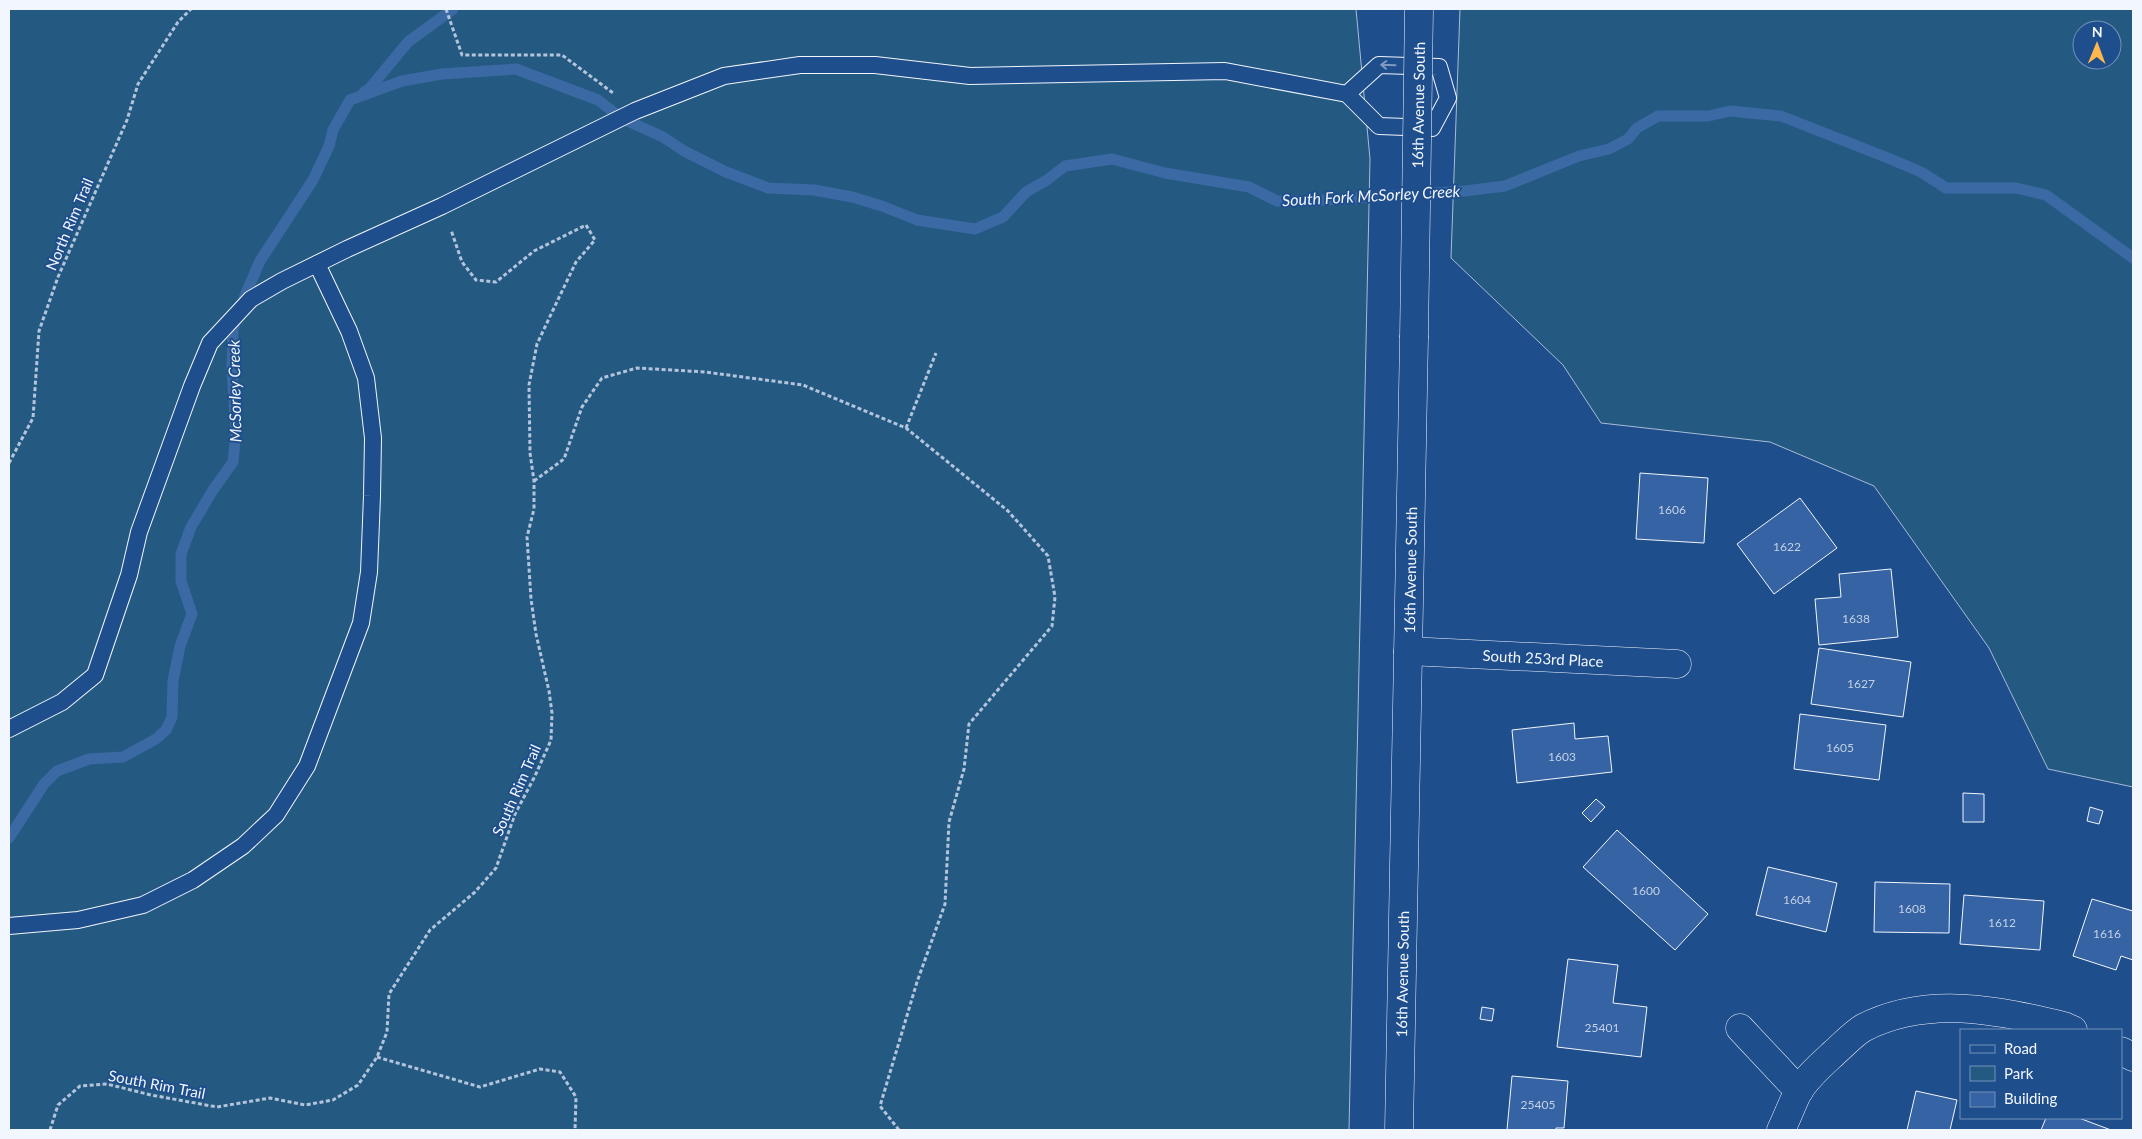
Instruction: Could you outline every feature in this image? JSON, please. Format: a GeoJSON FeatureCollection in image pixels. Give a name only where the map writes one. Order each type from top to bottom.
{"type":"FeatureCollection","features":[{"type":"Feature","properties":{"kind":"main road","name":"16th Avenue South"},"geometry":{"type":"LineString","coordinates":[[1400,1130],[1419,9]]}},
{"type":"Feature","properties":{"kind":"main road","name":"South 253rd Place"},"geometry":{"type":"LineString","coordinates":[[1408,651],[1677,664]]}},
{"type":"Feature","properties":{"kind":"main road"},"geometry":{"type":"LineString","coordinates":[[1781,1130],[1799,1091],[1817,1069],[1862,1029],[1900,1014],[1960,1008],[1994,1010],[2071,1029]]}},
{"type":"Feature","properties":{"kind":"main road"},"geometry":{"type":"LineString","coordinates":[[1740,1028],[1799,1091]]}},
{"type":"Feature","properties":{"kind":"lane"},"geometry":{"type":"LineString","coordinates":[[9,729],[62,702],[95,675],[129,574],[139,532],[192,386],[210,343],[251,299],[317,264],[442,206],[593,130],[635,111],[724,76],[800,65],[875,65],[970,76],[1225,72],[1347,94],[1379,126],[1432,128],[1448,98],[1439,67],[1378,65],[1347,94]]}},
{"type":"Feature","properties":{"kind":"lane"},"geometry":{"type":"LineString","coordinates":[[9,926],[78,920],[143,905],[193,880],[243,846],[276,815],[307,766],[361,623],[369,572],[372,496],[373,438],[366,378],[349,331],[317,264]]}},
{"type":"Feature","properties":{"kind":"path","name":"North Rim Trail"},"geometry":{"type":"LineString","coordinates":[[9,463],[33,418],[39,331],[58,277],[127,120],[138,84],[178,22],[191,9]]}},
{"type":"Feature","properties":{"kind":"path"},"geometry":{"type":"LineString","coordinates":[[446,9],[462,55],[562,55],[635,111]]}},
{"type":"Feature","properties":{"kind":"path","name":"South Rim Trail"},"geometry":{"type":"LineString","coordinates":[[50,1130],[58,1105],[80,1086],[107,1084],[166,1098],[217,1106],[270,1098],[306,1104],[333,1100],[358,1085],[377,1057],[387,1032],[389,994],[430,930],[475,892],[496,868],[515,814],[551,740],[552,713],[531,599],[528,537],[534,510],[534,481],[530,453],[529,385],[537,344],[576,262],[595,240],[586,225],[534,251],[496,282],[476,280],[462,262],[442,206]]}},
{"type":"Feature","properties":{"kind":"path"},"geometry":{"type":"LineString","coordinates":[[906,428],[936,353]]}},
{"type":"Feature","properties":{"kind":"path"},"geometry":{"type":"LineString","coordinates":[[534,481],[564,458],[582,407],[602,378],[637,368],[705,372],[802,385],[906,428],[1008,511],[1048,556],[1055,597],[1052,626],[969,724],[964,769],[949,822],[945,904],[917,982],[880,1106],[899,1130]]}},
{"type":"Feature","properties":{"kind":"path"},"geometry":{"type":"LineString","coordinates":[[377,1057],[480,1088],[540,1069],[560,1072],[576,1097],[575,1130]]}},
{"type":"Feature","properties":{"kind":"green space"},"geometry":{"type":"Polygon","coordinates":[[[9,9],[1356,9],[1370,159],[1349,1130],[9,1130],[9,9]]]}},
{"type":"Feature","properties":{"kind":"green space"},"geometry":{"type":"Polygon","coordinates":[[[1460,9],[2133,9],[2133,787],[2048,769],[1989,648],[1874,486],[1770,442],[1601,423],[1563,365],[1451,258],[1460,9]]]}},
{"type":"Feature","properties":{"kind":"building"},"geometry":{"type":"Polygon","coordinates":[[[1640,473],[1708,478],[1704,543],[1636,539],[1640,473]]]}},
{"type":"Feature","properties":{"kind":"building"},"geometry":{"type":"Polygon","coordinates":[[[1800,498],[1837,548],[1774,594],[1737,544],[1800,498]]]}},
{"type":"Feature","properties":{"kind":"building"},"geometry":{"type":"Polygon","coordinates":[[[1891,569],[1898,637],[1819,645],[1815,599],[1841,597],[1839,574],[1891,569]]]}},
{"type":"Feature","properties":{"kind":"building"},"geometry":{"type":"Polygon","coordinates":[[[1819,648],[1911,662],[1903,717],[1811,704],[1819,648]]]}},
{"type":"Feature","properties":{"kind":"building"},"geometry":{"type":"Polygon","coordinates":[[[1800,714],[1886,725],[1879,780],[1794,769],[1800,714]]]}},
{"type":"Feature","properties":{"kind":"building"},"geometry":{"type":"Polygon","coordinates":[[[1574,723],[1575,739],[1608,736],[1612,772],[1517,783],[1512,730],[1574,723]]]}},
{"type":"Feature","properties":{"kind":"building"},"geometry":{"type":"Polygon","coordinates":[[[1963,793],[1984,794],[1984,822],[1963,822],[1963,793]]]}},
{"type":"Feature","properties":{"kind":"building"},"geometry":{"type":"Polygon","coordinates":[[[1596,799],[1605,807],[1591,822],[1582,813],[1596,799]]]}},
{"type":"Feature","properties":{"kind":"building"},"geometry":{"type":"Polygon","coordinates":[[[2090,807],[2103,811],[2099,824],[2087,821],[2090,807]]]}},
{"type":"Feature","properties":{"kind":"building"},"geometry":{"type":"Polygon","coordinates":[[[1617,830],[1708,914],[1675,950],[1583,867],[1617,830]]]}},
{"type":"Feature","properties":{"kind":"building"},"geometry":{"type":"Polygon","coordinates":[[[1768,867],[1837,883],[1826,932],[1756,915],[1768,867]]]}},
{"type":"Feature","properties":{"kind":"building"},"geometry":{"type":"Polygon","coordinates":[[[1875,882],[1950,884],[1949,933],[1874,932],[1875,882]]]}},
{"type":"Feature","properties":{"kind":"building"},"geometry":{"type":"Polygon","coordinates":[[[1964,895],[2044,901],[2040,950],[1960,944],[1964,895]]]}},
{"type":"Feature","properties":{"kind":"building"},"geometry":{"type":"Polygon","coordinates":[[[2092,899],[2133,911],[2133,960],[2121,956],[2116,970],[2073,956],[2092,899]]]}},
{"type":"Feature","properties":{"kind":"building"},"geometry":{"type":"Polygon","coordinates":[[[1568,959],[1618,965],[1613,1003],[1647,1007],[1641,1057],[1557,1047],[1568,959]]]}},
{"type":"Feature","properties":{"kind":"building"},"geometry":{"type":"Polygon","coordinates":[[[1482,1007],[1494,1009],[1492,1021],[1480,1019],[1482,1007]]]}},
{"type":"Feature","properties":{"kind":"building"},"geometry":{"type":"Polygon","coordinates":[[[1512,1076],[1568,1081],[1564,1128],[1556,1128],[1556,1130],[1507,1130],[1512,1076]]]}},
{"type":"Feature","properties":{"kind":"building"},"geometry":{"type":"Polygon","coordinates":[[[1916,1091],[1957,1100],[1950,1130],[1907,1130],[1916,1091]]]}},
{"type":"Feature","properties":{"kind":"building"},"geometry":{"type":"Polygon","coordinates":[[[2046,1119],[2082,1119],[2111,1130],[2041,1130],[2046,1119]]]}},
{"type":"Feature","properties":{"kind":"waterway"},"geometry":{"type":"LineString","coordinates":[[364,92],[370,88],[408,42],[453,9]]}},
{"type":"Feature","properties":{"kind":"waterway","name":"South Fork McSorley Creek"},"geometry":{"type":"LineString","coordinates":[[350,100],[402,81],[442,74],[516,69],[598,100],[621,118],[663,137],[684,151],[726,172],[768,188],[814,190],[852,197],[882,206],[917,220],[975,229],[1003,217],[1026,192],[1047,180],[1065,166],[1112,159],[1165,173],[1249,187],[1277,201],[1309,201],[1465,191],[1505,186],[1579,156],[1609,149],[1628,139],[1637,128],[1658,116],[1708,116],[1730,111],[1781,116],[1921,172],[1946,188],[2016,188],[2046,195],[2133,258]]}},
{"type":"Feature","properties":{"kind":"waterway","name":"McSorley Creek"},"geometry":{"type":"LineString","coordinates":[[9,838],[44,784],[57,771],[89,759],[123,757],[156,739],[166,730],[172,717],[173,681],[180,646],[192,614],[181,581],[181,554],[191,527],[213,490],[233,462],[236,432],[232,369],[233,329],[260,261],[313,180],[329,146],[333,130],[350,100]]}}]}
